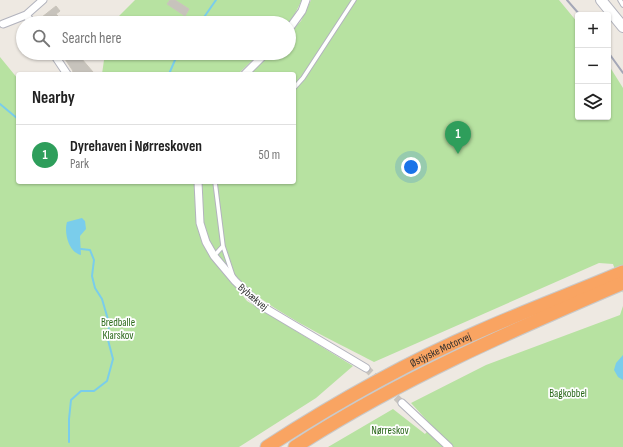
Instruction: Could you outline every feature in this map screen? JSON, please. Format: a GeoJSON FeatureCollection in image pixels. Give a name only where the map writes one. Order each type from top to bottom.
{"type":"FeatureCollection","features":[{"type":"Feature","properties":{"kind":"highway","name":"Østjyske Motorvej"},"geometry":{"type":"LineString","coordinates":[[295,447],[360,407],[421,374],[603,286],[623,272]]}},
{"type":"Feature","properties":{"kind":"highway","name":"Østjyske Motorvej"},"geometry":{"type":"LineString","coordinates":[[267,447],[361,389],[479,331],[603,286],[623,283]]}},
{"type":"Feature","properties":{"kind":"street"},"geometry":{"type":"LineString","coordinates":[[26,15],[43,0]]}},
{"type":"Feature","properties":{"kind":"street"},"geometry":{"type":"LineString","coordinates":[[296,19],[302,11],[306,0]]}},
{"type":"Feature","properties":{"kind":"street"},"geometry":{"type":"LineString","coordinates":[[601,0],[623,27]]}},
{"type":"Feature","properties":{"kind":"street"},"geometry":{"type":"LineString","coordinates":[[3,24],[16,19]]}},
{"type":"Feature","properties":{"kind":"street"},"geometry":{"type":"LineString","coordinates":[[57,60],[66,72]]}},
{"type":"Feature","properties":{"kind":"street"},"geometry":{"type":"LineString","coordinates":[[247,72],[259,60]]}},
{"type":"Feature","properties":{"kind":"street","name":"Bybækvej"},"geometry":{"type":"LineString","coordinates":[[198,184],[200,223],[206,242],[214,256],[234,281],[260,305],[366,368]]}},
{"type":"Feature","properties":{"kind":"street"},"geometry":{"type":"LineString","coordinates":[[402,403],[449,447]]}},
{"type":"Feature","properties":{"kind":"lane"},"geometry":{"type":"LineString","coordinates":[[296,86],[304,78],[354,0]]}},
{"type":"Feature","properties":{"kind":"lane"},"geometry":{"type":"LineString","coordinates":[[620,0],[623,5]]}},
{"type":"Feature","properties":{"kind":"lane"},"geometry":{"type":"LineString","coordinates":[[214,184],[223,246],[234,281]]}},
{"type":"Feature","properties":{"kind":"lane"},"geometry":{"type":"LineString","coordinates":[[214,256],[223,246]]}},
{"type":"Feature","properties":{"kind":"green space"},"geometry":{"type":"Polygon","coordinates":[[[135,0],[302,0],[294,16],[119,16],[135,0]]]}},
{"type":"Feature","properties":{"kind":"green space"},"geometry":{"type":"Polygon","coordinates":[[[311,0],[559,0],[575,19],[575,120],[611,120],[611,69],[623,88],[623,293],[613,264],[599,263],[374,362],[303,325],[277,310],[253,293],[233,275],[216,255],[206,234],[204,228],[202,184],[296,184],[296,72],[250,72],[262,60],[296,60],[296,26],[301,21],[311,0]]]}},
{"type":"Feature","properties":{"kind":"green space","name":"Bredballe Klarskov"},"geometry":{"type":"Polygon","coordinates":[[[0,57],[16,77],[16,184],[196,184],[198,224],[205,248],[247,301],[353,366],[316,398],[239,447],[0,447],[0,57]]]}},
{"type":"Feature","properties":{"kind":"green space"},"geometry":{"type":"Polygon","coordinates":[[[104,60],[253,60],[240,72],[102,72],[104,60]]]}},
{"type":"Feature","properties":{"kind":"green space","name":"Bagkobbel"},"geometry":{"type":"Polygon","coordinates":[[[623,306],[623,447],[328,447],[393,409],[425,434],[432,426],[411,403],[486,365],[620,315],[623,306]]]}},
{"type":"Feature","properties":{"kind":"water"},"geometry":{"type":"Polygon","coordinates":[[[82,218],[85,221],[86,229],[80,236],[81,255],[70,246],[66,226],[67,222],[82,218]]]}},
{"type":"Feature","properties":{"kind":"water"},"geometry":{"type":"Polygon","coordinates":[[[623,355],[623,380],[618,377],[614,370],[616,363],[623,355]]]}},
{"type":"Feature","properties":{"kind":"building"},"geometry":{"type":"Polygon","coordinates":[[[170,0],[175,0],[189,9],[185,16],[167,4],[170,0]]]}},
{"type":"Feature","properties":{"kind":"building"},"geometry":{"type":"Polygon","coordinates":[[[56,6],[60,11],[56,14],[58,16],[43,16],[56,6]]]}},
{"type":"Feature","properties":{"kind":"building"},"geometry":{"type":"Polygon","coordinates":[[[66,60],[83,60],[93,72],[73,72],[66,60]]]}},
{"type":"Feature","properties":{"kind":"waterway"},"geometry":{"type":"LineString","coordinates":[[205,16],[216,0]]}},
{"type":"Feature","properties":{"kind":"waterway"},"geometry":{"type":"LineString","coordinates":[[170,72],[175,60]]}},
{"type":"Feature","properties":{"kind":"waterway"},"geometry":{"type":"LineString","coordinates":[[0,104],[16,117]]}},
{"type":"Feature","properties":{"kind":"waterway"},"geometry":{"type":"LineString","coordinates":[[69,442],[71,400],[81,391],[94,391],[107,381],[113,359],[108,340],[109,323],[102,299],[95,288],[92,276],[94,260],[90,250],[81,249]]}},
{"type":"Feature","properties":{"kind":"tunnel"},"geometry":{"type":"LineString","coordinates":[[366,368],[402,403]]}},
{"type":"Feature","properties":{"kind":"railway"},"geometry":{"type":"LineString","coordinates":[[567,0],[577,12]]}},
{"type":"Feature","properties":{"kind":"railway"},"geometry":{"type":"LineString","coordinates":[[611,56],[623,73]]}},
{"type":"Feature","properties":{"kind":"place","name":"Dyrehaven i Nørreskoven"},"geometry":{"type":"Point","coordinates":[458,154]}},
{"type":"Feature","properties":{"kind":"park label","name":"Nørreskov"},"geometry":{"type":"Point","coordinates":[390,430]}}]}
